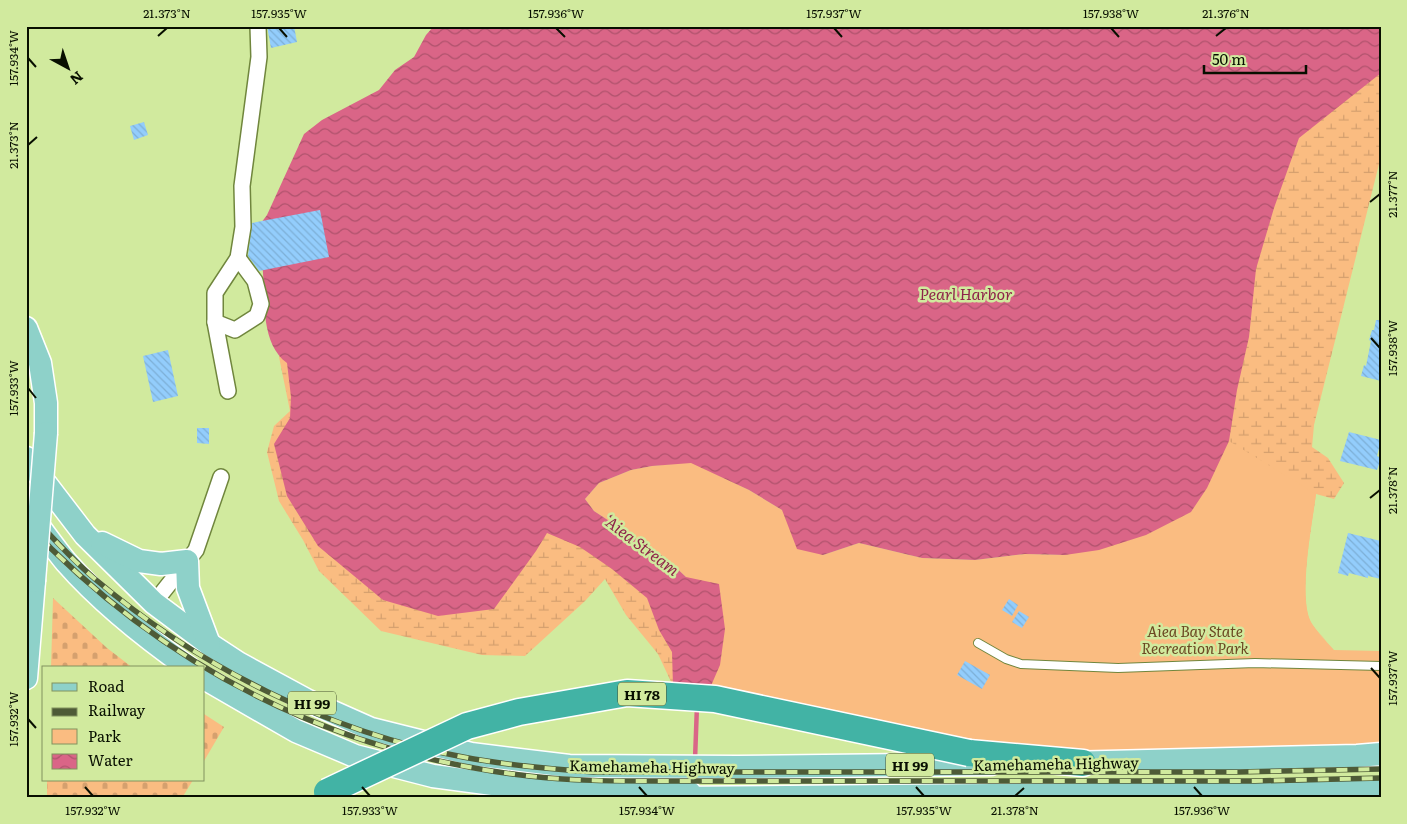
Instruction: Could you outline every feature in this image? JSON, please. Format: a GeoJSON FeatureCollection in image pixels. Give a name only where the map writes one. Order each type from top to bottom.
{"type":"FeatureCollection","features":[{"type":"Feature","properties":{"kind":"highway","name":"HI 78"},"geometry":{"type":"LineString","coordinates":[[322,795],[467,726],[520,712],[626,693],[714,699],[969,753],[1083,763]]}},
{"type":"Feature","properties":{"kind":"main road"},"geometry":{"type":"LineString","coordinates":[[26,328],[40,363],[46,403],[46,432],[26,678]]}},
{"type":"Feature","properties":{"kind":"main road","name":"Kamehameha Highway"},"geometry":{"type":"LineString","coordinates":[[26,458],[85,535],[154,603],[209,644],[238,663],[308,702],[371,729],[471,754],[569,766],[737,767],[1083,763],[1381,754]]}},
{"type":"Feature","properties":{"kind":"main road"},"geometry":{"type":"LineString","coordinates":[[26,509],[65,561],[98,596],[163,650],[186,666]]}},
{"type":"Feature","properties":{"kind":"main road"},"geometry":{"type":"LineString","coordinates":[[85,535],[139,561],[161,564],[187,561],[188,588],[209,644]]}},
{"type":"Feature","properties":{"kind":"main road"},"geometry":{"type":"LineString","coordinates":[[98,596],[120,602],[154,603]]}},
{"type":"Feature","properties":{"kind":"main road","name":"Kamehameha Highway"},"geometry":{"type":"LineString","coordinates":[[205,679],[296,732],[355,756],[433,776],[514,787],[676,796],[1317,795],[1363,794],[1381,790]]}},
{"type":"Feature","properties":{"kind":"street"},"geometry":{"type":"LineString","coordinates":[[228,391],[215,322],[215,293],[238,258],[243,227],[242,186],[259,57],[258,26]]}},
{"type":"Feature","properties":{"kind":"street"},"geometry":{"type":"LineString","coordinates":[[215,322],[235,330],[257,316],[262,304],[255,281],[238,258]]}},
{"type":"Feature","properties":{"kind":"street"},"geometry":{"type":"LineString","coordinates":[[154,603],[196,550],[221,477]]}},
{"type":"Feature","properties":{"kind":"lane"},"geometry":{"type":"LineString","coordinates":[[978,643],[1006,659],[1021,664],[1118,668],[1255,663],[1381,666]]}},
{"type":"Feature","properties":{"kind":"green space"},"geometry":{"type":"Polygon","coordinates":[[[1381,46],[1381,156],[1314,425],[1312,447],[1328,458],[1344,483],[1334,499],[1316,494],[1307,559],[1305,593],[1310,621],[1327,642],[1183,490],[1282,149],[1381,46]]]}},
{"type":"Feature","properties":{"kind":"green space"},"geometry":{"type":"Polygon","coordinates":[[[285,347],[528,522],[573,534],[674,616],[673,686],[658,654],[626,615],[605,579],[585,601],[525,656],[482,655],[381,631],[319,571],[279,501],[267,452],[274,426],[290,411],[279,357],[285,347]]]}},
{"type":"Feature","properties":{"kind":"green space","name":"Aiea Bay State Recreation Park"},"geometry":{"type":"Polygon","coordinates":[[[1229,441],[1316,494],[1307,560],[1307,611],[1313,626],[1334,650],[1381,651],[1381,743],[1219,754],[1036,750],[871,719],[680,693],[686,577],[667,559],[594,511],[585,499],[599,483],[631,470],[691,462],[749,490],[782,510],[823,555],[859,543],[922,558],[975,560],[1025,554],[1065,555],[1222,456],[1229,441]]]}},
{"type":"Feature","properties":{"kind":"green space"},"geometry":{"type":"Polygon","coordinates":[[[53,598],[107,648],[130,666],[51,666],[53,598]]]}},
{"type":"Feature","properties":{"kind":"green space"},"geometry":{"type":"Polygon","coordinates":[[[205,715],[224,727],[205,759],[205,715]]]}},
{"type":"Feature","properties":{"kind":"green space"},"geometry":{"type":"Polygon","coordinates":[[[47,782],[192,782],[182,798],[47,798],[47,782]]]}},
{"type":"Feature","properties":{"kind":"water","name":"Pearl Harbor"},"geometry":{"type":"Polygon","coordinates":[[[434,26],[1381,26],[1381,73],[1299,138],[1274,208],[1256,269],[1249,337],[1237,390],[1229,441],[1207,488],[1191,512],[1146,535],[1099,550],[1065,555],[1025,554],[975,560],[922,558],[859,543],[823,555],[797,549],[782,510],[749,490],[691,463],[652,466],[631,470],[599,483],[585,499],[594,511],[667,559],[686,577],[719,584],[725,629],[720,665],[710,688],[673,686],[672,652],[659,630],[647,598],[612,569],[580,547],[547,533],[494,609],[438,616],[383,600],[318,546],[287,496],[274,444],[290,418],[291,397],[287,363],[273,345],[266,322],[263,267],[258,227],[267,215],[304,134],[322,120],[379,90],[395,70],[414,57],[426,35],[434,26]]]}},
{"type":"Feature","properties":{"kind":"building"},"geometry":{"type":"Polygon","coordinates":[[[267,26],[294,26],[297,42],[271,48],[267,26]]]}},
{"type":"Feature","properties":{"kind":"building"},"geometry":{"type":"Polygon","coordinates":[[[144,122],[148,135],[134,140],[130,126],[144,122]]]}},
{"type":"Feature","properties":{"kind":"building"},"geometry":{"type":"Polygon","coordinates":[[[320,210],[329,257],[259,271],[248,256],[252,223],[320,210]]]}},
{"type":"Feature","properties":{"kind":"building"},"geometry":{"type":"Polygon","coordinates":[[[1376,320],[1381,320],[1381,381],[1361,376],[1364,365],[1366,366],[1371,341],[1369,340],[1376,320]]]}},
{"type":"Feature","properties":{"kind":"building"},"geometry":{"type":"Polygon","coordinates":[[[168,350],[178,396],[153,402],[143,356],[168,350]]]}},
{"type":"Feature","properties":{"kind":"building"},"geometry":{"type":"Polygon","coordinates":[[[197,428],[209,428],[209,444],[197,443],[197,428]]]}},
{"type":"Feature","properties":{"kind":"building"},"geometry":{"type":"Polygon","coordinates":[[[1349,432],[1381,440],[1377,456],[1381,458],[1377,470],[1340,461],[1349,432]]]}},
{"type":"Feature","properties":{"kind":"building"},"geometry":{"type":"Polygon","coordinates":[[[1348,533],[1381,541],[1381,579],[1349,573],[1348,576],[1338,573],[1348,533]]]}},
{"type":"Feature","properties":{"kind":"building"},"geometry":{"type":"Polygon","coordinates":[[[1009,599],[1018,605],[1012,616],[1002,610],[1009,599]]]}},
{"type":"Feature","properties":{"kind":"building"},"geometry":{"type":"Polygon","coordinates":[[[1019,611],[1029,617],[1022,628],[1012,622],[1019,611]]]}},
{"type":"Feature","properties":{"kind":"building"},"geometry":{"type":"Polygon","coordinates":[[[965,661],[990,675],[982,689],[957,675],[965,661]]]}},
{"type":"Feature","properties":{"kind":"waterway","name":"ʻAiea Stream"},"geometry":{"type":"LineString","coordinates":[[695,760],[697,705]]}},
{"type":"Feature","properties":{"kind":"railway"},"geometry":{"type":"LineString","coordinates":[[26,509],[68,554],[95,579],[135,611],[177,640],[222,667],[267,692],[363,731],[413,746],[463,757],[528,766],[594,772],[1239,772],[1381,769]]}},
{"type":"Feature","properties":{"kind":"railway"},"geometry":{"type":"LineString","coordinates":[[26,523],[78,574],[134,620],[204,666]]}},
{"type":"Feature","properties":{"kind":"railway"},"geometry":{"type":"LineString","coordinates":[[205,667],[255,695],[319,724],[387,747],[457,765],[529,776],[609,781],[1255,781],[1381,778]]}}]}
